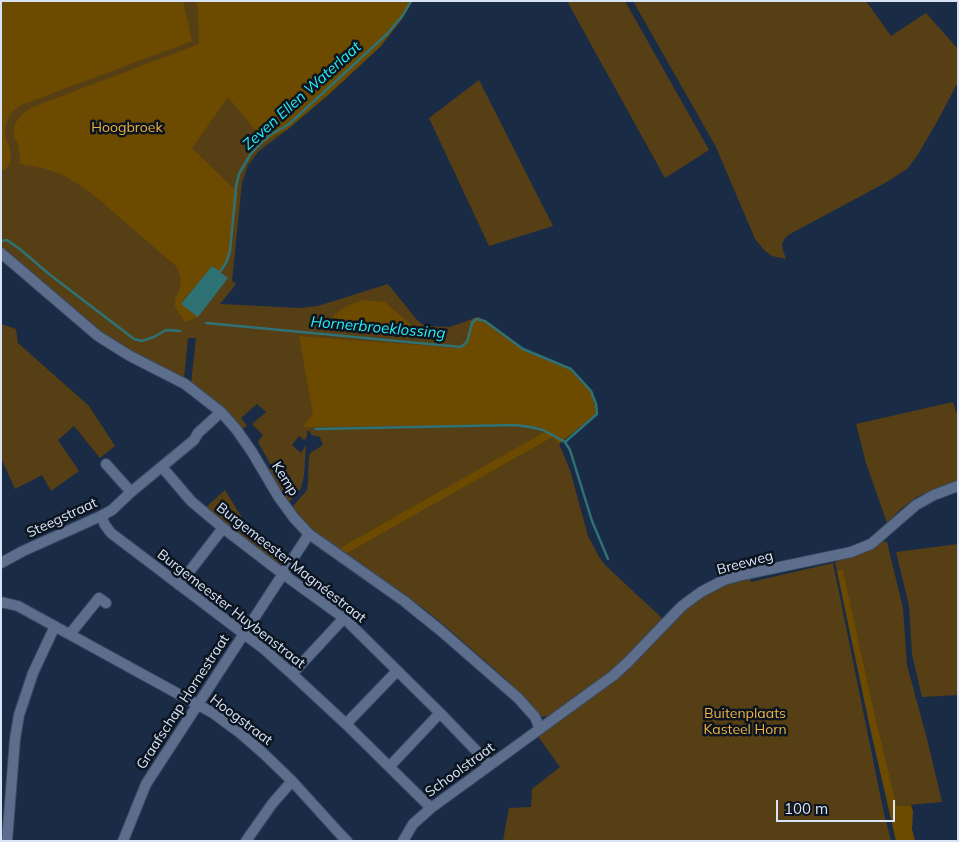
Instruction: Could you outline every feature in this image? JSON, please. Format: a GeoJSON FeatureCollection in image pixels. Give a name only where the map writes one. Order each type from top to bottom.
{"type":"FeatureCollection","features":[{"type":"Feature","properties":{"kind":"street","name":"Kemp"},"geometry":{"type":"LineString","coordinates":[[1,254],[98,336],[130,356],[186,384],[221,412],[252,452],[278,496],[294,518],[310,534],[404,601],[440,630],[518,698],[535,717],[540,729]]}},
{"type":"Feature","properties":{"kind":"street","name":"Steegstraat"},"geometry":{"type":"LineString","coordinates":[[1,563],[112,510],[194,440],[198,432],[221,412]]}},
{"type":"Feature","properties":{"kind":"street"},"geometry":{"type":"LineString","coordinates":[[106,464],[131,492]]}},
{"type":"Feature","properties":{"kind":"street","name":"Burgemeester Magnéestraat"},"geometry":{"type":"LineString","coordinates":[[162,466],[192,501],[223,528],[344,618],[490,765]]}},
{"type":"Feature","properties":{"kind":"street","name":"Breeweg"},"geometry":{"type":"LineString","coordinates":[[540,729],[614,675],[682,606],[701,592],[724,580],[850,552],[871,544],[916,505],[934,495],[958,486]]}},
{"type":"Feature","properties":{"kind":"street","name":"Burgemeester Huybenstraat"},"geometry":{"type":"LineString","coordinates":[[101,516],[111,533],[243,635],[264,649],[346,724],[431,808]]}},
{"type":"Feature","properties":{"kind":"street"},"geometry":{"type":"LineString","coordinates":[[178,585],[223,528]]}},
{"type":"Feature","properties":{"kind":"street","name":"Graafschap Hornestraat"},"geometry":{"type":"LineString","coordinates":[[123,841],[146,784],[310,534]]}},
{"type":"Feature","properties":{"kind":"street"},"geometry":{"type":"LineString","coordinates":[[70,634],[99,598],[106,603]]}},
{"type":"Feature","properties":{"kind":"street","name":"Hoogstraat"},"geometry":{"type":"LineString","coordinates":[[1,602],[18,606],[213,713],[264,754],[347,841]]}},
{"type":"Feature","properties":{"kind":"street"},"geometry":{"type":"LineString","coordinates":[[292,674],[344,618]]}},
{"type":"Feature","properties":{"kind":"street"},"geometry":{"type":"LineString","coordinates":[[7,841],[15,739],[19,715],[33,673],[55,626]]}},
{"type":"Feature","properties":{"kind":"street"},"geometry":{"type":"LineString","coordinates":[[346,724],[397,671]]}},
{"type":"Feature","properties":{"kind":"street"},"geometry":{"type":"LineString","coordinates":[[390,766],[440,713]]}},
{"type":"Feature","properties":{"kind":"street","name":"Schoolstraat"},"geometry":{"type":"LineString","coordinates":[[403,841],[413,824],[431,808],[540,729]]}},
{"type":"Feature","properties":{"kind":"street"},"geometry":{"type":"LineString","coordinates":[[246,841],[272,804],[292,782]]}},
{"type":"Feature","properties":{"kind":"green space","name":"Hoogbroek"},"geometry":{"type":"Polygon","coordinates":[[[1,1],[412,1],[288,129],[259,151],[248,165],[242,183],[232,281],[236,284],[220,304],[299,308],[318,306],[388,284],[417,320],[425,326],[450,327],[478,317],[559,444],[570,470],[588,536],[599,557],[605,565],[663,619],[626,660],[550,716],[542,717],[509,682],[443,624],[346,554],[553,437],[547,431],[338,549],[308,526],[291,508],[307,490],[309,457],[310,453],[323,445],[320,437],[311,435],[310,431],[307,431],[307,437],[304,440],[299,436],[292,445],[301,453],[306,445],[304,476],[301,488],[288,503],[268,471],[272,467],[258,442],[263,435],[252,424],[266,412],[257,404],[241,418],[247,426],[242,429],[227,413],[191,384],[196,338],[188,338],[184,378],[112,340],[1,250],[1,1]]]}},
{"type":"Feature","properties":{"kind":"green space"},"geometry":{"type":"Polygon","coordinates":[[[1,1],[183,1],[192,41],[21,105],[12,112],[7,121],[5,129],[11,159],[7,168],[1,172],[1,1]]]}},
{"type":"Feature","properties":{"kind":"green space"},"geometry":{"type":"Polygon","coordinates":[[[196,1],[413,1],[402,19],[380,47],[288,129],[265,142],[228,97],[192,148],[238,193],[229,259],[221,273],[212,266],[181,303],[198,317],[185,322],[175,307],[175,299],[180,288],[181,278],[176,266],[90,192],[65,176],[43,168],[19,164],[19,147],[14,136],[14,130],[19,118],[33,107],[199,44],[196,1]]]}},
{"type":"Feature","properties":{"kind":"green space"},"geometry":{"type":"Polygon","coordinates":[[[569,1],[625,1],[709,150],[665,178],[568,3],[569,1]]]}},
{"type":"Feature","properties":{"kind":"green space"},"geometry":{"type":"Polygon","coordinates":[[[633,1],[866,1],[891,36],[926,13],[958,49],[958,82],[917,156],[907,169],[885,183],[790,234],[782,244],[786,259],[772,256],[755,239],[716,147],[633,1]]]}},
{"type":"Feature","properties":{"kind":"green space"},"geometry":{"type":"Polygon","coordinates":[[[479,80],[553,226],[489,246],[429,118],[479,80]]]}},
{"type":"Feature","properties":{"kind":"green space"},"geometry":{"type":"Polygon","coordinates":[[[362,300],[385,302],[410,324],[410,332],[403,335],[331,328],[329,324],[334,315],[345,307],[362,300]]]}},
{"type":"Feature","properties":{"kind":"green space"},"geometry":{"type":"Polygon","coordinates":[[[479,317],[523,350],[571,370],[591,392],[596,414],[559,444],[553,437],[346,554],[338,549],[546,431],[536,427],[520,425],[303,427],[313,414],[299,336],[459,348],[467,344],[472,319],[479,317]]]}},
{"type":"Feature","properties":{"kind":"green space"},"geometry":{"type":"Polygon","coordinates":[[[1,324],[16,329],[18,343],[89,406],[115,446],[100,458],[74,426],[58,440],[79,471],[51,491],[42,475],[15,489],[1,458],[1,324]]]}},
{"type":"Feature","properties":{"kind":"green space"},"geometry":{"type":"Polygon","coordinates":[[[953,402],[958,417],[958,481],[918,496],[887,523],[866,463],[856,424],[953,402]]]}},
{"type":"Feature","properties":{"kind":"green space"},"geometry":{"type":"Polygon","coordinates":[[[225,490],[247,526],[285,557],[280,566],[205,508],[225,490]]]}},
{"type":"Feature","properties":{"kind":"green space"},"geometry":{"type":"Polygon","coordinates":[[[884,541],[887,542],[903,608],[907,665],[942,802],[897,806],[843,569],[837,571],[835,561],[853,556],[884,541]]]}},
{"type":"Feature","properties":{"kind":"green space"},"geometry":{"type":"Polygon","coordinates":[[[958,544],[958,695],[922,697],[912,654],[909,606],[896,552],[958,544]]]}},
{"type":"Feature","properties":{"kind":"green space","name":"Buitenplaats Kasteel Horn"},"geometry":{"type":"Polygon","coordinates":[[[833,563],[891,841],[503,841],[509,808],[531,807],[532,789],[560,767],[537,735],[621,675],[640,658],[684,609],[703,595],[725,584],[750,579],[751,582],[833,563]]]}},
{"type":"Feature","properties":{"kind":"green space"},"geometry":{"type":"Polygon","coordinates":[[[843,569],[897,806],[911,805],[913,811],[912,829],[915,841],[896,841],[837,571],[843,569]]]}},
{"type":"Feature","properties":{"kind":"shaded area"},"geometry":{"type":"Polygon","coordinates":[[[212,266],[228,278],[198,317],[181,304],[212,266]]]}},
{"type":"Feature","properties":{"kind":"waterway","name":"Zeven Ellen Waterlaat"},"geometry":{"type":"LineString","coordinates":[[218,274],[226,263],[230,251],[239,174],[250,155],[270,135],[289,124],[387,34],[403,15],[411,1]]}},
{"type":"Feature","properties":{"kind":"waterway","name":"Hornerbroeklossing"},"geometry":{"type":"LineString","coordinates":[[1,241],[7,240],[21,250],[49,274],[134,339],[142,341],[166,330],[180,331]]}},
{"type":"Feature","properties":{"kind":"waterway","name":"Hornerbroeklossing"},"geometry":{"type":"LineString","coordinates":[[206,323],[461,347],[467,342],[472,323],[476,319],[485,321],[523,349],[571,369],[591,391],[596,404],[597,414],[565,442]]}},
{"type":"Feature","properties":{"kind":"waterway","name":"Hornerbroeklossing"},"geometry":{"type":"LineString","coordinates":[[316,429],[515,425],[543,430],[565,442],[570,450],[592,521],[608,559]]}}]}
